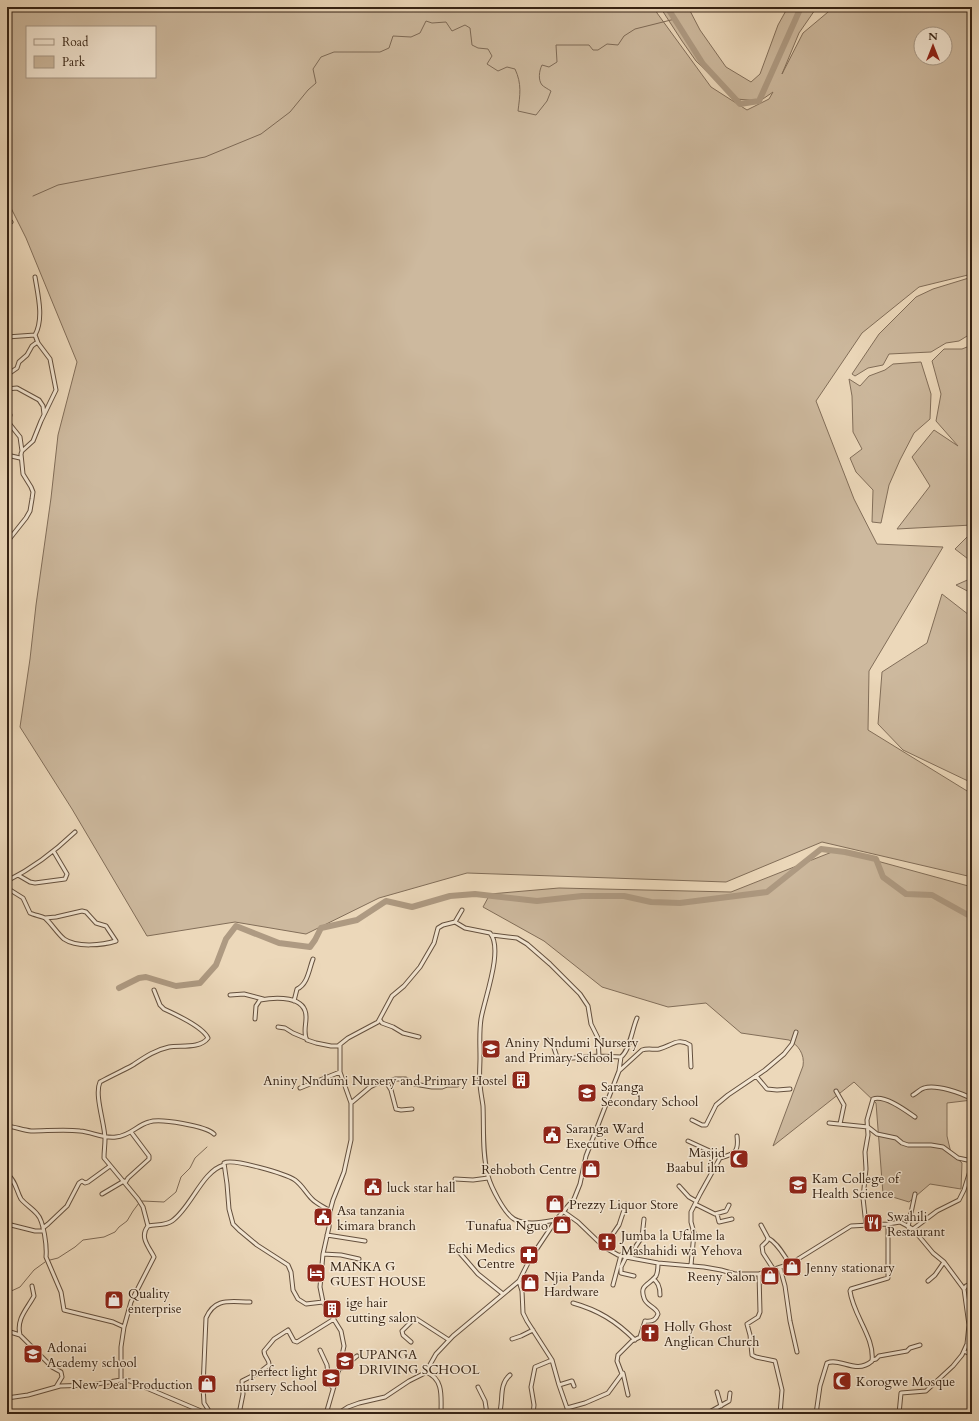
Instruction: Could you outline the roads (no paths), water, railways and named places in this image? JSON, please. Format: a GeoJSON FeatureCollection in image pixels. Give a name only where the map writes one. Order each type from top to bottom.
{"type":"FeatureCollection","features":[{"type":"Feature","properties":{"kind":"street"},"geometry":{"type":"LineString","coordinates":[[686,7],[691,9],[700,7]]}},
{"type":"Feature","properties":{"kind":"street"},"geometry":{"type":"LineString","coordinates":[[22,451],[33,441],[56,390],[50,359],[38,343],[35,335],[40,320],[35,277]]}},
{"type":"Feature","properties":{"kind":"street"},"geometry":{"type":"LineString","coordinates":[[7,338],[35,335]]}},
{"type":"Feature","properties":{"kind":"street"},"geometry":{"type":"LineString","coordinates":[[7,375],[17,368],[19,362],[27,355],[32,346],[38,343]]}},
{"type":"Feature","properties":{"kind":"street"},"geometry":{"type":"LineString","coordinates":[[7,389],[17,388],[39,400],[43,406],[44,415]]}},
{"type":"Feature","properties":{"kind":"street"},"geometry":{"type":"LineString","coordinates":[[7,412],[10,415],[8,422],[20,438],[22,451],[20,458],[23,474],[32,492],[30,511],[7,542]]}},
{"type":"Feature","properties":{"kind":"street"},"geometry":{"type":"LineString","coordinates":[[7,455],[20,458]]}},
{"type":"Feature","properties":{"kind":"street"},"geometry":{"type":"LineString","coordinates":[[7,881],[54,852],[75,832]]}},
{"type":"Feature","properties":{"kind":"street"},"geometry":{"type":"LineString","coordinates":[[18,875],[30,882],[65,879],[67,874],[54,852]]}},
{"type":"Feature","properties":{"kind":"street"},"geometry":{"type":"LineString","coordinates":[[7,888],[23,898],[30,913],[45,918],[56,918],[82,911],[86,912],[96,924],[106,926],[116,941],[100,945],[70,942],[57,933],[45,918]]}},
{"type":"Feature","properties":{"kind":"street"},"geometry":{"type":"LineString","coordinates":[[455,922],[462,910]]}},
{"type":"Feature","properties":{"kind":"street"},"geometry":{"type":"LineString","coordinates":[[278,1027],[283,1027],[307,1040],[316,1043],[331,1046],[340,1045],[348,1038],[380,1020],[392,996],[404,986],[420,967],[434,943],[438,928],[442,925],[455,922],[465,928],[517,938],[527,944],[550,964],[580,994],[588,1006],[591,1024],[598,1038],[599,1056]]}},
{"type":"Feature","properties":{"kind":"street"},"geometry":{"type":"LineString","coordinates":[[492,934],[494,941],[494,961],[491,982],[481,1019],[480,1039],[480,1081],[483,1106],[485,1157],[488,1178],[502,1204],[516,1220],[530,1223],[556,1220]]}},
{"type":"Feature","properties":{"kind":"street"},"geometry":{"type":"LineString","coordinates":[[294,1001],[297,989],[303,986],[313,959]]}},
{"type":"Feature","properties":{"kind":"street"},"geometry":{"type":"LineString","coordinates":[[121,1380],[121,1347],[124,1327],[131,1302],[154,1256],[147,1248],[145,1242],[146,1228],[148,1226],[143,1207],[138,1198],[104,1158],[105,1137],[98,1088],[100,1082],[133,1065],[154,1051],[169,1047],[200,1044],[208,1038],[200,1029],[164,1009],[160,1005],[154,990]]}},
{"type":"Feature","properties":{"kind":"street"},"geometry":{"type":"LineString","coordinates":[[230,995],[244,994],[265,1000]]}},
{"type":"Feature","properties":{"kind":"street"},"geometry":{"type":"LineString","coordinates":[[255,1019],[257,1004],[260,1000],[282,999],[294,1001],[302,1006],[306,1011],[305,1038]]}},
{"type":"Feature","properties":{"kind":"street"},"geometry":{"type":"LineString","coordinates":[[337,1414],[348,1407],[359,1403],[385,1397],[409,1380],[426,1372],[434,1357],[449,1340],[519,1281],[530,1259],[556,1220],[574,1199],[580,1184],[586,1156],[619,1071],[621,1057],[628,1048],[633,1027],[637,1018]]}},
{"type":"Feature","properties":{"kind":"street"},"geometry":{"type":"LineString","coordinates":[[380,1020],[382,1023],[393,1026],[403,1033],[419,1037]]}},
{"type":"Feature","properties":{"kind":"street"},"geometry":{"type":"LineString","coordinates":[[692,1120],[702,1125],[706,1125],[716,1105],[784,1054],[792,1044],[796,1032]]}},
{"type":"Feature","properties":{"kind":"street"},"geometry":{"type":"LineString","coordinates":[[547,1040],[553,1045],[556,1057],[558,1059],[599,1056],[621,1057]]}},
{"type":"Feature","properties":{"kind":"street"},"geometry":{"type":"LineString","coordinates":[[619,1071],[642,1050],[658,1049],[677,1041],[690,1045],[691,1067]]}},
{"type":"Feature","properties":{"kind":"street"},"geometry":{"type":"LineString","coordinates":[[326,1414],[343,1352],[343,1341],[341,1331],[324,1302],[320,1287],[322,1254],[327,1235],[330,1211],[344,1172],[351,1143],[351,1103],[340,1072],[340,1045]]}},
{"type":"Feature","properties":{"kind":"street"},"geometry":{"type":"LineString","coordinates":[[300,1088],[340,1072]]}},
{"type":"Feature","properties":{"kind":"street"},"geometry":{"type":"LineString","coordinates":[[756,1076],[767,1089],[790,1089]]}},
{"type":"Feature","properties":{"kind":"street"},"geometry":{"type":"LineString","coordinates":[[351,1103],[370,1086],[392,1080],[404,1078],[414,1084],[432,1087],[442,1087],[447,1084],[458,1085]]}},
{"type":"Feature","properties":{"kind":"street"},"geometry":{"type":"LineString","coordinates":[[386,1082],[391,1090],[396,1109],[412,1109]]}},
{"type":"Feature","properties":{"kind":"street"},"geometry":{"type":"LineString","coordinates":[[914,1095],[922,1088],[931,1087],[968,1096],[972,1099]]}},
{"type":"Feature","properties":{"kind":"street"},"geometry":{"type":"LineString","coordinates":[[836,1091],[844,1105],[840,1124]]}},
{"type":"Feature","properties":{"kind":"street"},"geometry":{"type":"LineString","coordinates":[[866,1225],[862,1198],[866,1169],[865,1152],[868,1135],[869,1112],[873,1099],[882,1098],[895,1104],[915,1117]]}},
{"type":"Feature","properties":{"kind":"street"},"geometry":{"type":"LineString","coordinates":[[7,1126],[31,1130],[80,1131],[105,1137],[116,1137],[132,1132],[151,1121],[199,1127],[210,1130],[214,1134]]}},
{"type":"Feature","properties":{"kind":"street"},"geometry":{"type":"LineString","coordinates":[[829,1123],[868,1127],[877,1134],[896,1138],[904,1144],[943,1147],[958,1158],[972,1161]]}},
{"type":"Feature","properties":{"kind":"street"},"geometry":{"type":"LineString","coordinates":[[102,1194],[124,1182],[149,1159],[149,1156],[132,1132]]}},
{"type":"Feature","properties":{"kind":"street"},"geometry":{"type":"LineString","coordinates":[[691,1265],[694,1233],[691,1222],[691,1212],[720,1158],[735,1152],[738,1146],[737,1136]]}},
{"type":"Feature","properties":{"kind":"street"},"geometry":{"type":"LineString","coordinates":[[688,1141],[716,1154],[720,1158]]}},
{"type":"Feature","properties":{"kind":"street"},"geometry":{"type":"LineString","coordinates":[[324,1302],[306,1304],[298,1299],[293,1290],[291,1272],[288,1265],[257,1245],[243,1234],[234,1224],[229,1209],[224,1163],[234,1162],[286,1176],[298,1182],[313,1199],[330,1211]]}},
{"type":"Feature","properties":{"kind":"street"},"geometry":{"type":"LineString","coordinates":[[913,1229],[938,1211],[959,1200],[964,1190],[972,1165]]}},
{"type":"Feature","properties":{"kind":"street"},"geometry":{"type":"LineString","coordinates":[[7,1224],[35,1231],[43,1229],[67,1206],[79,1183],[82,1181],[85,1183],[88,1182],[110,1166]]}},
{"type":"Feature","properties":{"kind":"street"},"geometry":{"type":"LineString","coordinates":[[148,1226],[173,1221],[185,1208],[210,1173],[217,1167],[224,1166]]}},
{"type":"Feature","properties":{"kind":"street"},"geometry":{"type":"LineString","coordinates":[[7,1174],[15,1183],[20,1197],[38,1214],[43,1229],[47,1252],[46,1257],[62,1292],[64,1310],[113,1322],[124,1327]]}},
{"type":"Feature","properties":{"kind":"street"},"geometry":{"type":"LineString","coordinates":[[455,1179],[473,1180],[488,1178]]}},
{"type":"Feature","properties":{"kind":"street"},"geometry":{"type":"LineString","coordinates":[[679,1186],[681,1190],[696,1202],[715,1214],[726,1211],[729,1205]]}},
{"type":"Feature","properties":{"kind":"street"},"geometry":{"type":"LineString","coordinates":[[908,1227],[915,1194]]}},
{"type":"Feature","properties":{"kind":"street"},"geometry":{"type":"LineString","coordinates":[[604,1247],[619,1225],[626,1204]]}},
{"type":"Feature","properties":{"kind":"street"},"geometry":{"type":"LineString","coordinates":[[564,1212],[578,1222],[604,1247],[626,1257],[658,1263],[691,1265],[735,1274],[759,1274],[790,1264],[848,1227],[854,1225],[888,1224],[900,1222],[913,1229],[933,1253],[944,1262],[964,1289],[969,1325],[967,1344],[959,1359],[928,1390],[923,1392],[901,1393],[899,1414]]}},
{"type":"Feature","properties":{"kind":"street"},"geometry":{"type":"LineString","coordinates":[[717,1214],[719,1222],[732,1219]]}},
{"type":"Feature","properties":{"kind":"street"},"geometry":{"type":"LineString","coordinates":[[631,1258],[642,1237],[644,1219]]}},
{"type":"Feature","properties":{"kind":"street"},"geometry":{"type":"LineString","coordinates":[[872,1360],[867,1334],[853,1306],[850,1291],[851,1289],[888,1278],[888,1224]]}},
{"type":"Feature","properties":{"kind":"street"},"geometry":{"type":"LineString","coordinates":[[761,1225],[768,1238],[771,1239],[790,1264]]}},
{"type":"Feature","properties":{"kind":"street"},"geometry":{"type":"LineString","coordinates":[[327,1235],[365,1241]]}},
{"type":"Feature","properties":{"kind":"street"},"geometry":{"type":"LineString","coordinates":[[768,1238],[761,1248],[774,1270]]}},
{"type":"Feature","properties":{"kind":"street"},"geometry":{"type":"LineString","coordinates":[[458,1252],[478,1274],[503,1294]]}},
{"type":"Feature","properties":{"kind":"street"},"geometry":{"type":"LineString","coordinates":[[322,1254],[359,1258]]}},
{"type":"Feature","properties":{"kind":"street"},"geometry":{"type":"LineString","coordinates":[[612,1286],[621,1255]]}},
{"type":"Feature","properties":{"kind":"street"},"geometry":{"type":"LineString","coordinates":[[626,1257],[621,1268],[621,1273],[634,1276]]}},
{"type":"Feature","properties":{"kind":"street"},"geometry":{"type":"LineString","coordinates":[[928,1281],[935,1275],[944,1262]]}},
{"type":"Feature","properties":{"kind":"street"},"geometry":{"type":"LineString","coordinates":[[628,1395],[622,1371],[617,1361],[617,1356],[641,1335],[645,1322],[653,1320],[658,1314],[657,1310],[644,1299],[644,1287],[645,1284],[657,1274],[658,1263]]}},
{"type":"Feature","properties":{"kind":"street"},"geometry":{"type":"LineString","coordinates":[[780,1268],[785,1286],[790,1321],[797,1352]]}},
{"type":"Feature","properties":{"kind":"street"},"geometry":{"type":"LineString","coordinates":[[759,1274],[760,1312],[758,1317],[747,1324],[750,1335],[752,1355],[775,1360],[782,1393],[780,1414]]}},
{"type":"Feature","properties":{"kind":"street"},"geometry":{"type":"LineString","coordinates":[[652,1279],[656,1280],[659,1286],[660,1294]]}},
{"type":"Feature","properties":{"kind":"street"},"geometry":{"type":"LineString","coordinates":[[519,1281],[522,1291],[523,1313],[552,1360],[568,1414]]}},
{"type":"Feature","properties":{"kind":"street"},"geometry":{"type":"LineString","coordinates":[[964,1289],[972,1283]]}},
{"type":"Feature","properties":{"kind":"street"},"geometry":{"type":"LineString","coordinates":[[20,1335],[18,1324],[34,1296],[32,1286]]}},
{"type":"Feature","properties":{"kind":"street"},"geometry":{"type":"LineString","coordinates":[[210,1414],[204,1403],[203,1387],[206,1318],[209,1310],[219,1302],[250,1302]]}},
{"type":"Feature","properties":{"kind":"street"},"geometry":{"type":"LineString","coordinates":[[573,1303],[599,1312],[610,1318],[635,1340]]}},
{"type":"Feature","properties":{"kind":"street"},"geometry":{"type":"LineString","coordinates":[[411,1342],[402,1332],[415,1318],[449,1340]]}},
{"type":"Feature","properties":{"kind":"street"},"geometry":{"type":"LineString","coordinates":[[239,1414],[243,1394],[242,1382],[269,1365],[264,1352],[265,1349],[277,1337],[288,1330],[294,1341],[297,1342],[334,1319]]}},
{"type":"Feature","properties":{"kind":"street"},"geometry":{"type":"LineString","coordinates":[[512,1339],[533,1330]]}},
{"type":"Feature","properties":{"kind":"street"},"geometry":{"type":"LineString","coordinates":[[7,1331],[20,1335],[52,1367],[62,1373],[62,1377],[56,1388]]}},
{"type":"Feature","properties":{"kind":"street"},"geometry":{"type":"LineString","coordinates":[[816,1414],[820,1386],[826,1363],[834,1362],[856,1367],[867,1364],[879,1356],[907,1351],[910,1348],[920,1345]]}},
{"type":"Feature","properties":{"kind":"street"},"geometry":{"type":"LineString","coordinates":[[320,1350],[327,1365],[329,1384],[333,1388]]}},
{"type":"Feature","properties":{"kind":"street"},"geometry":{"type":"LineString","coordinates":[[964,1351],[972,1355]]}},
{"type":"Feature","properties":{"kind":"street"},"geometry":{"type":"LineString","coordinates":[[338,1369],[342,1368],[357,1356]]}},
{"type":"Feature","properties":{"kind":"street"},"geometry":{"type":"LineString","coordinates":[[533,1414],[534,1405],[531,1387],[535,1367],[552,1360]]}},
{"type":"Feature","properties":{"kind":"street"},"geometry":{"type":"LineString","coordinates":[[567,1408],[585,1404],[608,1393],[622,1375],[622,1371]]}},
{"type":"Feature","properties":{"kind":"street"},"geometry":{"type":"LineString","coordinates":[[426,1372],[435,1377],[438,1382],[440,1389],[441,1414]]}},
{"type":"Feature","properties":{"kind":"street"},"geometry":{"type":"LineString","coordinates":[[499,1414],[503,1385],[510,1375]]}},
{"type":"Feature","properties":{"kind":"street"},"geometry":{"type":"LineString","coordinates":[[7,1398],[28,1395],[56,1388],[91,1385],[121,1380],[130,1381],[210,1414]]}},
{"type":"Feature","properties":{"kind":"street"},"geometry":{"type":"LineString","coordinates":[[559,1385],[572,1381],[574,1386]]}},
{"type":"Feature","properties":{"kind":"street"},"geometry":{"type":"LineString","coordinates":[[478,1387],[484,1401],[487,1414]]}},
{"type":"Feature","properties":{"kind":"street"},"geometry":{"type":"LineString","coordinates":[[717,1392],[721,1406]]}},
{"type":"Feature","properties":{"kind":"street"},"geometry":{"type":"LineString","coordinates":[[706,1414],[729,1402],[730,1393]]}},
{"type":"Feature","properties":{"kind":"waterway"},"geometry":{"type":"LineString","coordinates":[[667,7],[703,64],[740,104],[759,101],[801,7]]}},
{"type":"Feature","properties":{"kind":"waterway"},"geometry":{"type":"LineString","coordinates":[[33,196],[58,185],[205,157],[261,134],[290,112],[308,90],[316,83],[313,69],[321,57],[334,52],[380,52],[389,48],[393,36],[411,37],[420,33],[426,21],[432,23],[446,22],[452,31],[465,25],[470,28],[472,45],[478,48],[488,49],[492,56],[487,64],[498,71],[507,67],[515,69],[520,85],[518,111],[536,115],[547,101],[551,91],[541,83],[539,78],[540,70],[542,65],[549,67],[557,62],[556,45],[589,45],[593,50],[598,50],[607,44],[618,45],[624,36],[635,29],[675,19]]}},
{"type":"Feature","properties":{"kind":"waterway"},"geometry":{"type":"LineString","coordinates":[[119,988],[139,978],[146,977],[176,986],[200,983],[216,965],[226,939],[236,926],[279,943],[310,947],[321,928],[357,920],[386,901],[412,907],[450,896],[475,894],[537,901],[582,896],[624,896],[651,902],[680,903],[767,892],[821,849],[845,852],[876,859],[883,877],[906,894],[932,895],[968,915],[972,913]]}},
{"type":"Feature","properties":{"kind":"waterway"},"geometry":{"type":"LineString","coordinates":[[142,1201],[164,1202],[176,1192],[181,1177],[190,1168],[195,1158],[207,1147]]}},
{"type":"Feature","properties":{"kind":"waterway"},"geometry":{"type":"LineString","coordinates":[[50,1260],[58,1258],[83,1240],[104,1237],[115,1232],[127,1221],[139,1203]]}},
{"type":"Feature","properties":{"kind":"waterway"},"geometry":{"type":"LineString","coordinates":[[7,1293],[20,1287],[34,1270],[45,1262]]}},
{"type":"Feature","properties":{"kind":"place","name":"Aniny Nndumi Nursery and Primary School"},"geometry":{"type":"Point","coordinates":[491,1049]}},
{"type":"Feature","properties":{"kind":"place","name":"Aniny Nndumi Nursery and Primary Hostel"},"geometry":{"type":"Point","coordinates":[521,1080]}},
{"type":"Feature","properties":{"kind":"place","name":"Saranga Secondary School"},"geometry":{"type":"Point","coordinates":[587,1093]}},
{"type":"Feature","properties":{"kind":"place","name":"Saranga Ward Executive Office"},"geometry":{"type":"Point","coordinates":[552,1135]}},
{"type":"Feature","properties":{"kind":"place","name":"Masjid Baabul ilm"},"geometry":{"type":"Point","coordinates":[739,1159]}},
{"type":"Feature","properties":{"kind":"place","name":"Rehoboth Centre"},"geometry":{"type":"Point","coordinates":[591,1169]}},
{"type":"Feature","properties":{"kind":"place","name":"Kam College of Health Science"},"geometry":{"type":"Point","coordinates":[798,1185]}},
{"type":"Feature","properties":{"kind":"place","name":"luck star hall"},"geometry":{"type":"Point","coordinates":[373,1187]}},
{"type":"Feature","properties":{"kind":"place","name":"Prezzy Liquor Store"},"geometry":{"type":"Point","coordinates":[555,1204]}},
{"type":"Feature","properties":{"kind":"place","name":"Asa tanzania kimara branch"},"geometry":{"type":"Point","coordinates":[323,1217]}},
{"type":"Feature","properties":{"kind":"place","name":"Swahili Restaurant"},"geometry":{"type":"Point","coordinates":[873,1223]}},
{"type":"Feature","properties":{"kind":"place","name":"Tunafua Nguo"},"geometry":{"type":"Point","coordinates":[562,1225]}},
{"type":"Feature","properties":{"kind":"place","name":"Jumba la Ufalme la Mashahidi wa Yehova"},"geometry":{"type":"Point","coordinates":[607,1242]}},
{"type":"Feature","properties":{"kind":"place","name":"Echi Medics Centre"},"geometry":{"type":"Point","coordinates":[529,1255]}},
{"type":"Feature","properties":{"kind":"place","name":"Jenny stationary"},"geometry":{"type":"Point","coordinates":[792,1267]}},
{"type":"Feature","properties":{"kind":"place","name":"MANKA G GUEST HOUSE"},"geometry":{"type":"Point","coordinates":[316,1273]}},
{"type":"Feature","properties":{"kind":"place","name":"Reeny Salon"},"geometry":{"type":"Point","coordinates":[770,1276]}},
{"type":"Feature","properties":{"kind":"place","name":"Njia Panda Hardware"},"geometry":{"type":"Point","coordinates":[530,1283]}},
{"type":"Feature","properties":{"kind":"place","name":"Quality enterprise"},"geometry":{"type":"Point","coordinates":[114,1300]}},
{"type":"Feature","properties":{"kind":"place","name":"ige hair cutting salon"},"geometry":{"type":"Point","coordinates":[332,1309]}},
{"type":"Feature","properties":{"kind":"place","name":"Holly Ghost Anglican Church"},"geometry":{"type":"Point","coordinates":[650,1333]}},
{"type":"Feature","properties":{"kind":"place","name":"Adonai Academy school"},"geometry":{"type":"Point","coordinates":[33,1354]}},
{"type":"Feature","properties":{"kind":"place","name":"UPANGA DRIVING SCHOOL"},"geometry":{"type":"Point","coordinates":[345,1361]}},
{"type":"Feature","properties":{"kind":"place","name":"perfect light nursery School"},"geometry":{"type":"Point","coordinates":[331,1378]}},
{"type":"Feature","properties":{"kind":"place","name":"Korogwe Mosque"},"geometry":{"type":"Point","coordinates":[842,1381]}},
{"type":"Feature","properties":{"kind":"place","name":"New Deal Production"},"geometry":{"type":"Point","coordinates":[207,1384]}}]}
